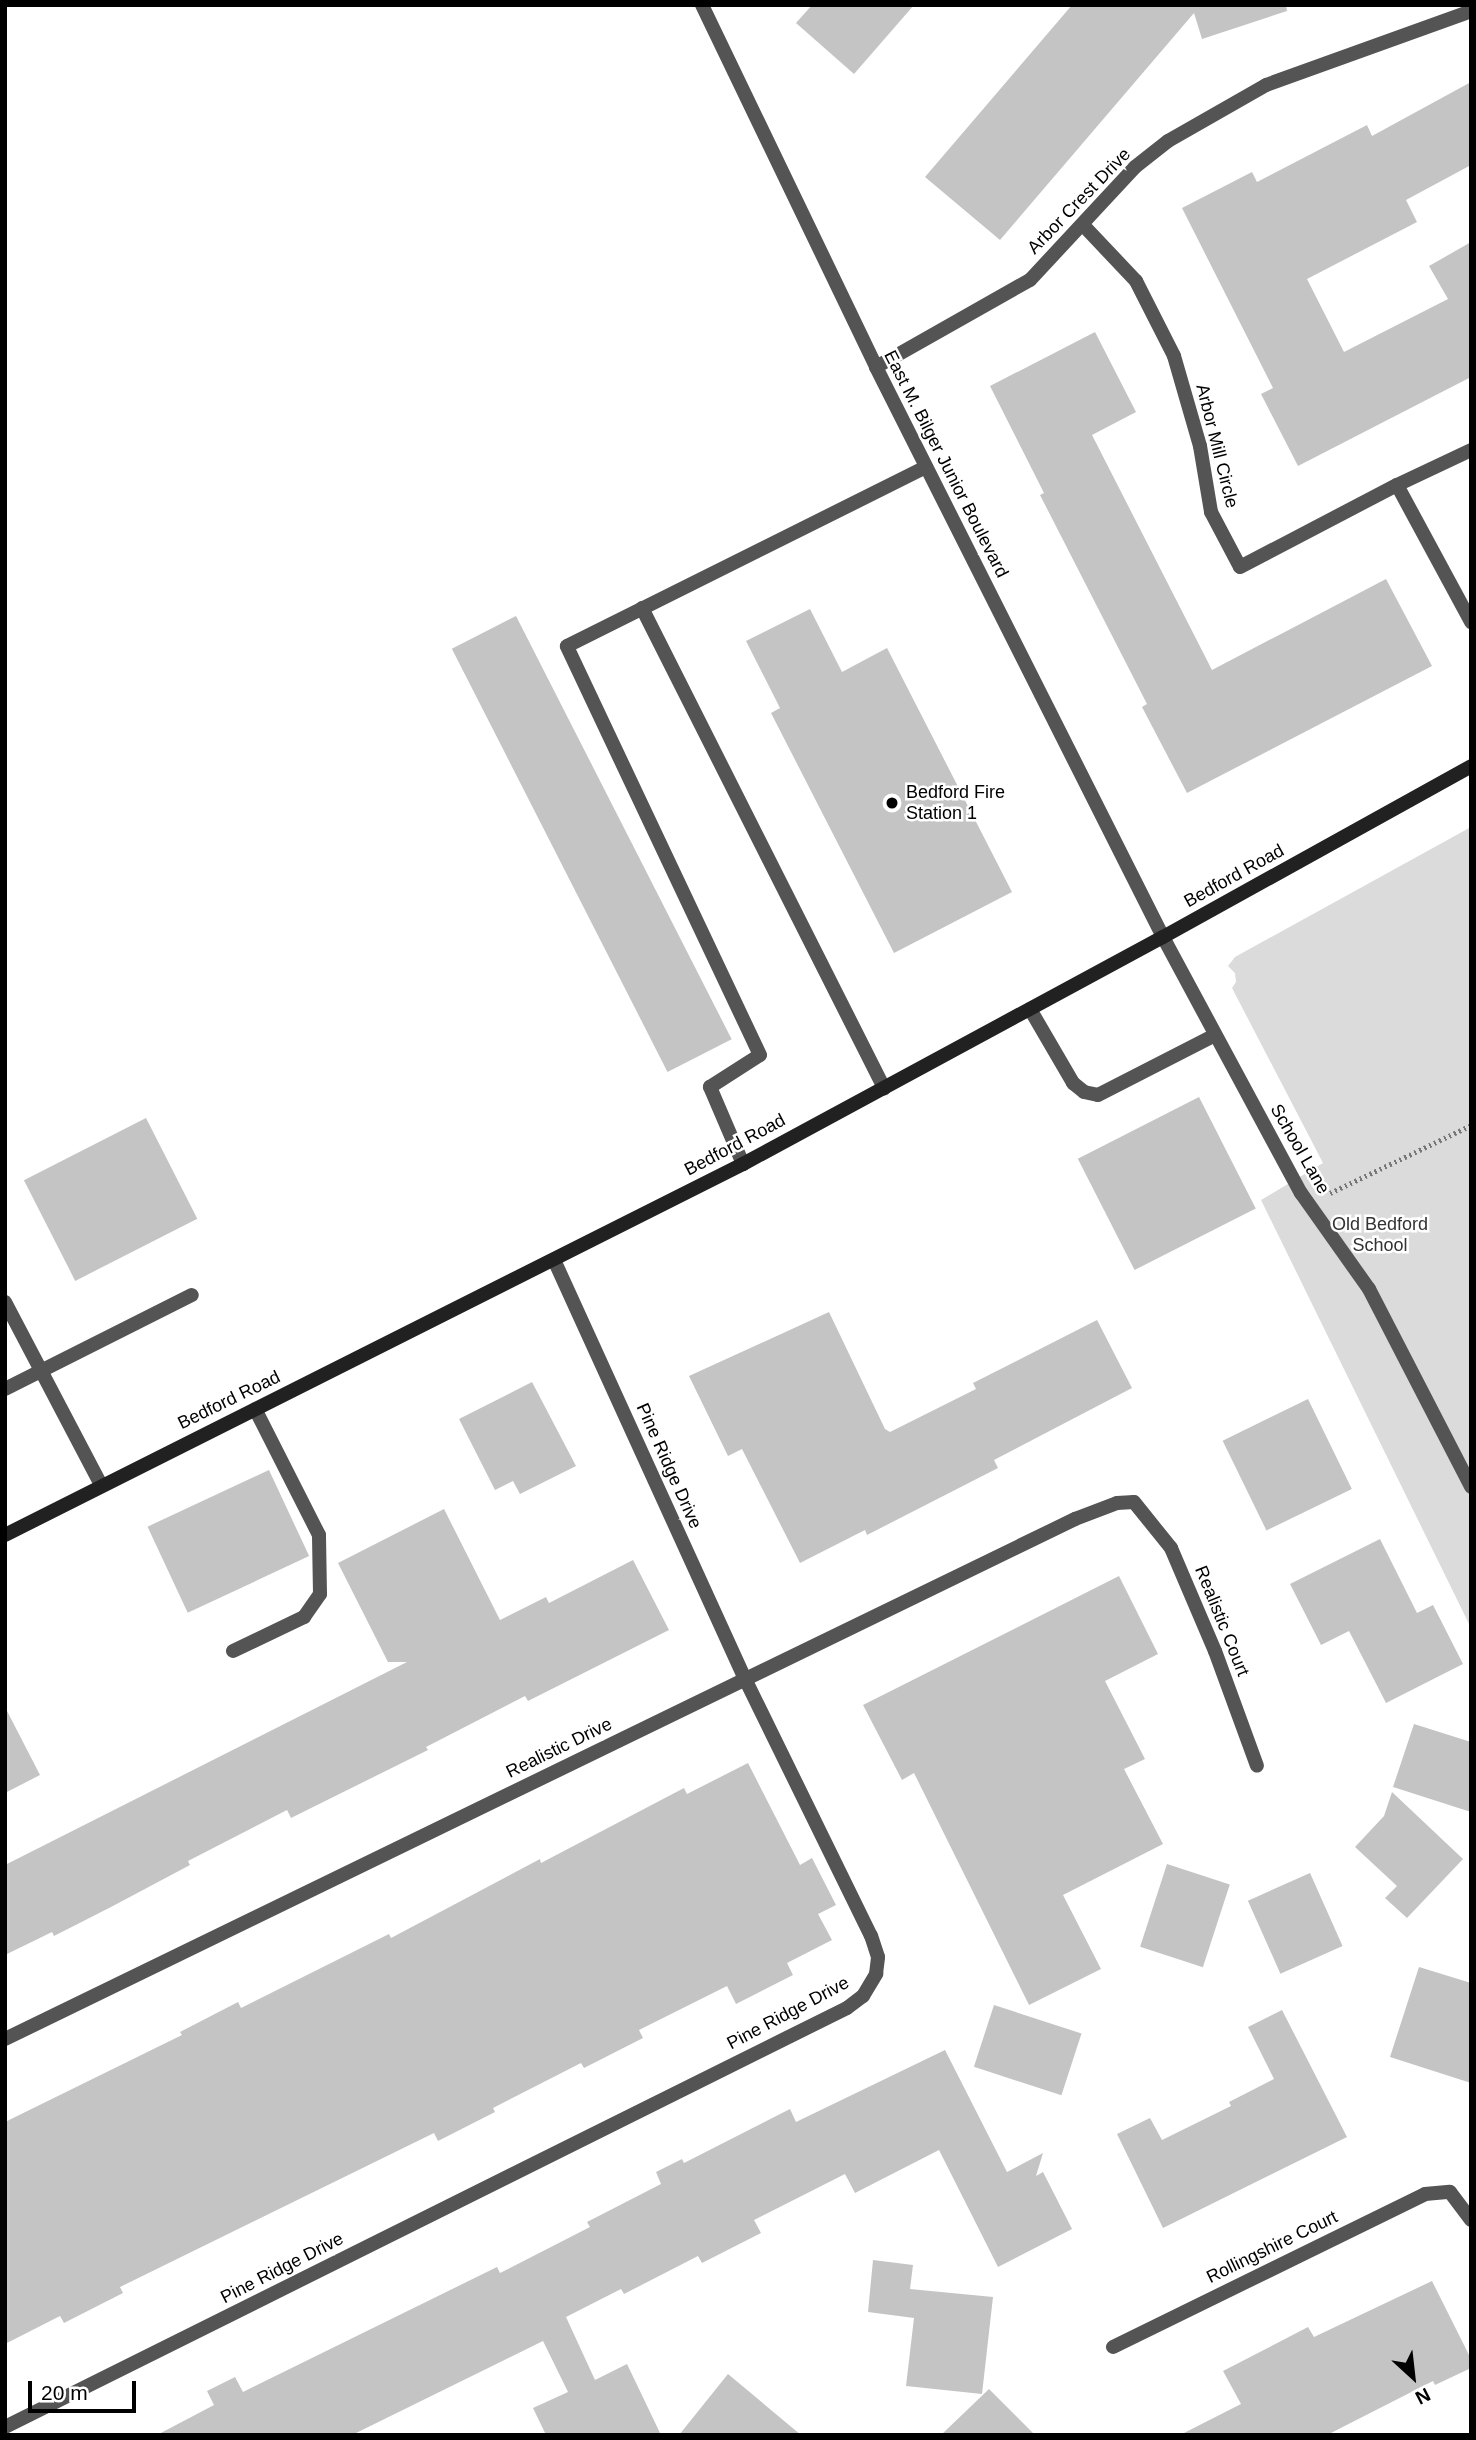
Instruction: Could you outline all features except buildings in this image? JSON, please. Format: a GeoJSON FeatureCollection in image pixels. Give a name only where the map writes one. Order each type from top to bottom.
{"type":"FeatureCollection","features":[{"type":"Feature","properties":{"kind":"main road","name":"Bedford Road"},"geometry":{"type":"LineString","coordinates":[[5,1535],[743,1164],[1163,937],[1471,766]]}},
{"type":"Feature","properties":{"kind":"street","name":"East M. Bilger Junior Boulevard"},"geometry":{"type":"LineString","coordinates":[[702,5],[876,367],[1163,937]]}},
{"type":"Feature","properties":{"kind":"street","name":"Arbor Crest Drive"},"geometry":{"type":"LineString","coordinates":[[876,367],[1030,280],[1084,226],[1135,167],[1160,148],[1266,85],[1471,12]]}},
{"type":"Feature","properties":{"kind":"street","name":"Arbor Mill Circle"},"geometry":{"type":"LineString","coordinates":[[1084,226],[1136,281],[1174,356],[1200,446],[1211,512],[1240,567],[1397,485],[1471,450]]}},
{"type":"Feature","properties":{"kind":"street"},"geometry":{"type":"LineString","coordinates":[[743,1164],[710,1087],[760,1055],[567,646],[926,467]]}},
{"type":"Feature","properties":{"kind":"street"},"geometry":{"type":"LineString","coordinates":[[1397,485],[1471,622]]}},
{"type":"Feature","properties":{"kind":"street"},"geometry":{"type":"LineString","coordinates":[[642,608],[884,1088]]}},
{"type":"Feature","properties":{"kind":"street","name":"School Lane"},"geometry":{"type":"LineString","coordinates":[[1163,937],[1301,1193],[1369,1289],[1471,1487]]}},
{"type":"Feature","properties":{"kind":"street"},"geometry":{"type":"LineString","coordinates":[[1030,1009],[1073,1083],[1084,1092],[1098,1095],[1215,1035]]}},
{"type":"Feature","properties":{"kind":"street","name":"Pine Ridge Drive"},"geometry":{"type":"LineString","coordinates":[[5,2427],[834,2014],[863,1996],[876,1974],[878,1957],[872,1936],[745,1679],[554,1260]]}},
{"type":"Feature","properties":{"kind":"street"},"geometry":{"type":"LineString","coordinates":[[5,1389],[192,1295]]}},
{"type":"Feature","properties":{"kind":"street"},"geometry":{"type":"LineString","coordinates":[[5,1302],[101,1485]]}},
{"type":"Feature","properties":{"kind":"street"},"geometry":{"type":"LineString","coordinates":[[233,1651],[304,1617],[320,1594],[319,1535],[255,1409]]}},
{"type":"Feature","properties":{"kind":"street","name":"Realistic Drive"},"geometry":{"type":"LineString","coordinates":[[5,2039],[1075,1519],[1117,1503],[1134,1502]]}},
{"type":"Feature","properties":{"kind":"street","name":"Realistic Court"},"geometry":{"type":"LineString","coordinates":[[1134,1502],[1171,1548],[1215,1651],[1256,1766]]}},
{"type":"Feature","properties":{"kind":"street","name":"Rollingshire Court"},"geometry":{"type":"LineString","coordinates":[[1113,2347],[1425,2194],[1450,2192],[1471,2220]]}},
{"type":"Feature","properties":{"kind":"path"},"geometry":{"type":"LineString","coordinates":[[1345,1185],[1471,1125]]}},
{"type":"Feature","properties":{"kind":"green space","name":"Old Bedford School"},"geometry":{"type":"Polygon","coordinates":[[[1471,827],[1471,1628],[1261,1200],[1323,1163],[1232,988],[1236,982],[1235,973],[1228,966],[1235,957],[1471,827]]]}},
{"type":"Feature","properties":{"kind":"place","name":"Bedford Fire Station 1"},"geometry":{"type":"Point","coordinates":[892,803]}}]}
